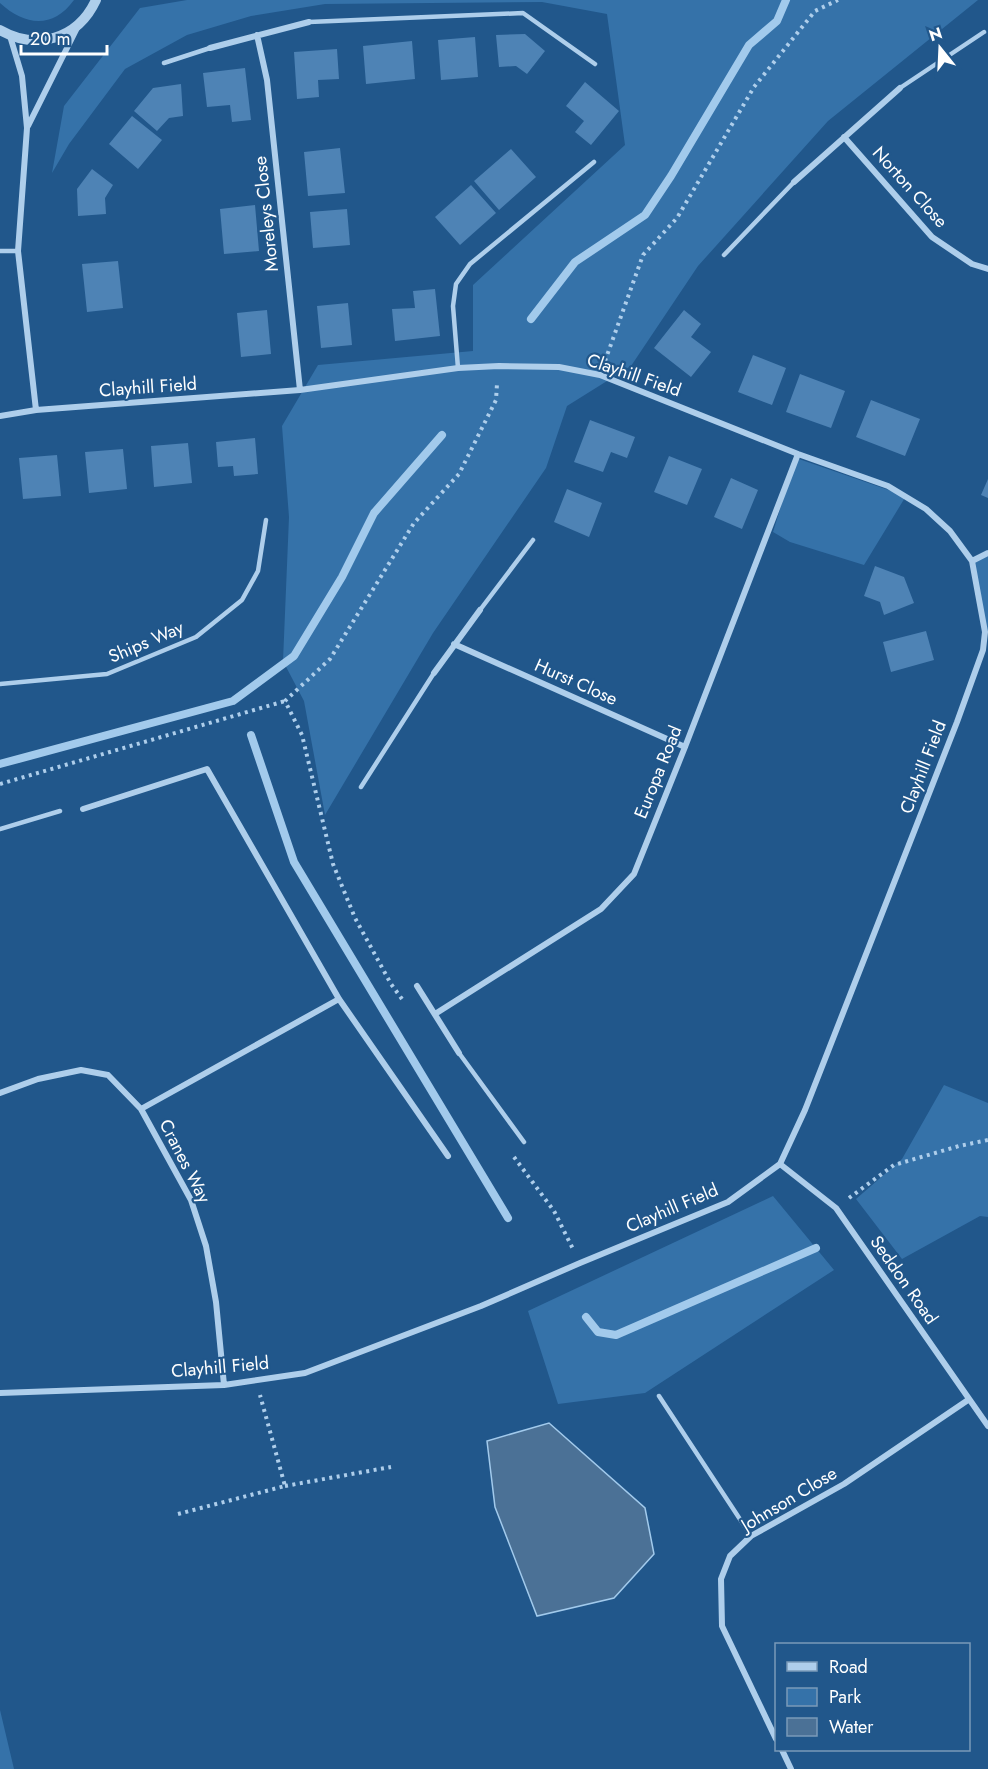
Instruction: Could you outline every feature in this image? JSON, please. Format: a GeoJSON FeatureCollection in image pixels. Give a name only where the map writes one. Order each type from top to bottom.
{"type":"FeatureCollection","features":[{"type":"Feature","properties":{"kind":"street"},"geometry":{"type":"LineString","coordinates":[[0,30],[10,36],[28,41],[46,40],[64,35],[79,25],[91,12],[96,0]]}},
{"type":"Feature","properties":{"kind":"street"},"geometry":{"type":"LineString","coordinates":[[210,48],[309,22]]}},
{"type":"Feature","properties":{"kind":"street"},"geometry":{"type":"LineString","coordinates":[[27,128],[79,25]]}},
{"type":"Feature","properties":{"kind":"street","name":"Moreleys Close"},"geometry":{"type":"LineString","coordinates":[[257,35],[267,80],[300,390]]}},
{"type":"Feature","properties":{"kind":"street"},"geometry":{"type":"LineString","coordinates":[[10,36],[22,76],[27,128],[18,251],[36,410]]}},
{"type":"Feature","properties":{"kind":"street"},"geometry":{"type":"LineString","coordinates":[[794,182],[900,88]]}},
{"type":"Feature","properties":{"kind":"street","name":"Norton Close"},"geometry":{"type":"LineString","coordinates":[[844,137],[932,237],[972,264],[988,269]]}},
{"type":"Feature","properties":{"kind":"street","name":"Clayhill Field"},"geometry":{"type":"LineString","coordinates":[[0,416],[36,410],[300,390],[458,368],[560,367],[600,375],[798,454],[888,486],[926,509],[950,531],[972,561],[986,632],[983,650],[957,722],[805,1110],[780,1164],[728,1202],[480,1306],[305,1373],[224,1385],[0,1393]]}},
{"type":"Feature","properties":{"kind":"street","name":"Europa Road"},"geometry":{"type":"LineString","coordinates":[[435,1014],[601,909],[634,874],[798,454]]}},
{"type":"Feature","properties":{"kind":"street"},"geometry":{"type":"LineString","coordinates":[[972,561],[988,553]]}},
{"type":"Feature","properties":{"kind":"street"},"geometry":{"type":"LineString","coordinates":[[434,673],[480,610]]}},
{"type":"Feature","properties":{"kind":"street","name":"Hurst Close"},"geometry":{"type":"LineString","coordinates":[[454,644],[685,747]]}},
{"type":"Feature","properties":{"kind":"street"},"geometry":{"type":"LineString","coordinates":[[83,809],[207,769],[339,999],[448,1156]]}},
{"type":"Feature","properties":{"kind":"street"},"geometry":{"type":"LineString","coordinates":[[417,986],[459,1053]]}},
{"type":"Feature","properties":{"kind":"street"},"geometry":{"type":"LineString","coordinates":[[141,1109],[339,999]]}},
{"type":"Feature","properties":{"kind":"street","name":"Cranes Way"},"geometry":{"type":"LineString","coordinates":[[0,1093],[38,1079],[81,1070],[108,1075],[141,1109],[191,1200],[206,1246],[216,1302],[224,1385]]}},
{"type":"Feature","properties":{"kind":"street","name":"Seddon Road"},"geometry":{"type":"LineString","coordinates":[[780,1164],[836,1208],[988,1426]]}},
{"type":"Feature","properties":{"kind":"street","name":"Johnson Close"},"geometry":{"type":"LineString","coordinates":[[775,1734],[722,1626],[721,1579],[730,1556],[751,1536],[844,1484],[968,1400]]}},
{"type":"Feature","properties":{"kind":"street"},"geometry":{"type":"LineString","coordinates":[[783,1751],[791,1769]]}},
{"type":"Feature","properties":{"kind":"lane"},"geometry":{"type":"LineString","coordinates":[[309,22],[523,13],[596,64]]}},
{"type":"Feature","properties":{"kind":"lane"},"geometry":{"type":"LineString","coordinates":[[900,88],[984,32]]}},
{"type":"Feature","properties":{"kind":"lane"},"geometry":{"type":"LineString","coordinates":[[164,63],[210,48]]}},
{"type":"Feature","properties":{"kind":"lane"},"geometry":{"type":"LineString","coordinates":[[458,368],[453,306],[456,284],[470,264],[594,162]]}},
{"type":"Feature","properties":{"kind":"lane"},"geometry":{"type":"LineString","coordinates":[[724,255],[794,182]]}},
{"type":"Feature","properties":{"kind":"lane"},"geometry":{"type":"LineString","coordinates":[[0,251],[18,251]]}},
{"type":"Feature","properties":{"kind":"lane","name":"Ships Way"},"geometry":{"type":"LineString","coordinates":[[0,684],[107,674],[196,637],[242,600],[258,571],[266,520]]}},
{"type":"Feature","properties":{"kind":"lane"},"geometry":{"type":"LineString","coordinates":[[480,610],[533,540]]}},
{"type":"Feature","properties":{"kind":"lane"},"geometry":{"type":"LineString","coordinates":[[361,787],[434,673]]}},
{"type":"Feature","properties":{"kind":"lane"},"geometry":{"type":"LineString","coordinates":[[0,830],[60,811]]}},
{"type":"Feature","properties":{"kind":"lane"},"geometry":{"type":"LineString","coordinates":[[459,1053],[524,1142]]}},
{"type":"Feature","properties":{"kind":"lane"},"geometry":{"type":"LineString","coordinates":[[659,1396],[751,1536]]}},
{"type":"Feature","properties":{"kind":"path"},"geometry":{"type":"LineString","coordinates":[[600,375],[643,255],[677,218],[754,87],[815,12],[838,0]]}},
{"type":"Feature","properties":{"kind":"path"},"geometry":{"type":"LineString","coordinates":[[0,784],[285,701],[330,659],[414,523],[459,474],[496,400],[499,366]]}},
{"type":"Feature","properties":{"kind":"path"},"geometry":{"type":"LineString","coordinates":[[285,701],[302,735],[333,864],[356,918],[386,975],[404,1002]]}},
{"type":"Feature","properties":{"kind":"path"},"geometry":{"type":"LineString","coordinates":[[836,1208],[894,1165],[988,1140]]}},
{"type":"Feature","properties":{"kind":"path"},"geometry":{"type":"LineString","coordinates":[[513,1156],[554,1211],[580,1263]]}},
{"type":"Feature","properties":{"kind":"path"},"geometry":{"type":"LineString","coordinates":[[256,1380],[285,1486]]}},
{"type":"Feature","properties":{"kind":"path"},"geometry":{"type":"LineString","coordinates":[[178,1514],[285,1486],[391,1467]]}},
{"type":"Feature","properties":{"kind":"green space"},"geometry":{"type":"Polygon","coordinates":[[[0,0],[74,0],[57,16],[38,21],[29,20],[9,11],[0,3],[0,0]]]}},
{"type":"Feature","properties":{"kind":"green space"},"geometry":{"type":"Polygon","coordinates":[[[187,0],[978,0],[828,121],[698,266],[631,366],[567,406],[546,468],[433,633],[325,815],[304,701],[283,661],[289,517],[282,426],[318,365],[473,351],[473,285],[625,145],[607,14],[542,2],[325,4],[251,16],[187,35],[125,69],[69,144],[52,173],[64,106],[140,8],[187,0]]]}},
{"type":"Feature","properties":{"kind":"green space"},"geometry":{"type":"Polygon","coordinates":[[[796,458],[906,496],[864,565],[790,542],[773,532],[796,458]]]}},
{"type":"Feature","properties":{"kind":"green space"},"geometry":{"type":"Polygon","coordinates":[[[988,552],[988,632],[985,632],[972,561],[988,552]]]}},
{"type":"Feature","properties":{"kind":"green space"},"geometry":{"type":"Polygon","coordinates":[[[944,1085],[988,1103],[988,1217],[980,1216],[902,1259],[856,1199],[902,1159],[944,1085]]]}},
{"type":"Feature","properties":{"kind":"green space"},"geometry":{"type":"Polygon","coordinates":[[[773,1196],[834,1270],[645,1393],[558,1404],[528,1311],[773,1196]]]}},
{"type":"Feature","properties":{"kind":"green space"},"geometry":{"type":"Polygon","coordinates":[[[0,1710],[14,1769],[0,1769],[0,1710]]]}},
{"type":"Feature","properties":{"kind":"water"},"geometry":{"type":"Polygon","coordinates":[[[549,1423],[645,1508],[654,1554],[614,1598],[537,1616],[495,1507],[487,1441],[549,1423]]]}},
{"type":"Feature","properties":{"kind":"building"},"geometry":{"type":"Polygon","coordinates":[[[525,34],[545,51],[527,74],[516,66],[499,67],[496,35],[525,34]]]}},
{"type":"Feature","properties":{"kind":"building"},"geometry":{"type":"Polygon","coordinates":[[[475,37],[478,77],[441,80],[438,40],[475,37]]]}},
{"type":"Feature","properties":{"kind":"building"},"geometry":{"type":"Polygon","coordinates":[[[412,41],[415,79],[366,84],[363,46],[412,41]]]}},
{"type":"Feature","properties":{"kind":"building"},"geometry":{"type":"Polygon","coordinates":[[[337,49],[339,79],[318,80],[319,97],[297,99],[294,52],[337,49]]]}},
{"type":"Feature","properties":{"kind":"building"},"geometry":{"type":"Polygon","coordinates":[[[245,68],[251,120],[232,122],[230,105],[207,107],[203,73],[245,68]]]}},
{"type":"Feature","properties":{"kind":"building"},"geometry":{"type":"Polygon","coordinates":[[[585,82],[619,111],[591,145],[575,132],[584,121],[566,106],[585,82]]]}},
{"type":"Feature","properties":{"kind":"building"},"geometry":{"type":"Polygon","coordinates":[[[181,84],[183,116],[169,118],[157,131],[134,111],[153,88],[181,84]]]}},
{"type":"Feature","properties":{"kind":"building"},"geometry":{"type":"Polygon","coordinates":[[[132,116],[162,140],[138,169],[109,144],[132,116]]]}},
{"type":"Feature","properties":{"kind":"building"},"geometry":{"type":"Polygon","coordinates":[[[340,148],[345,193],[308,196],[304,152],[340,148]]]}},
{"type":"Feature","properties":{"kind":"building"},"geometry":{"type":"Polygon","coordinates":[[[511,149],[536,177],[499,210],[474,181],[511,149]]]}},
{"type":"Feature","properties":{"kind":"building"},"geometry":{"type":"Polygon","coordinates":[[[92,169],[113,185],[105,198],[106,214],[78,216],[77,189],[92,169]]]}},
{"type":"Feature","properties":{"kind":"building"},"geometry":{"type":"Polygon","coordinates":[[[471,185],[496,213],[460,245],[435,217],[471,185]]]}},
{"type":"Feature","properties":{"kind":"building"},"geometry":{"type":"Polygon","coordinates":[[[255,205],[259,251],[224,254],[220,209],[255,205]]]}},
{"type":"Feature","properties":{"kind":"building"},"geometry":{"type":"Polygon","coordinates":[[[347,209],[350,245],[313,248],[310,212],[347,209]]]}},
{"type":"Feature","properties":{"kind":"building"},"geometry":{"type":"Polygon","coordinates":[[[118,261],[123,308],[87,312],[82,264],[118,261]]]}},
{"type":"Feature","properties":{"kind":"building"},"geometry":{"type":"Polygon","coordinates":[[[435,289],[440,336],[395,341],[392,309],[415,308],[413,291],[435,289]]]}},
{"type":"Feature","properties":{"kind":"building"},"geometry":{"type":"Polygon","coordinates":[[[348,303],[352,345],[321,348],[317,306],[348,303]]]}},
{"type":"Feature","properties":{"kind":"building"},"geometry":{"type":"Polygon","coordinates":[[[267,310],[271,354],[241,357],[237,313],[267,310]]]}},
{"type":"Feature","properties":{"kind":"building"},"geometry":{"type":"Polygon","coordinates":[[[684,310],[701,324],[691,337],[711,352],[691,377],[654,348],[684,310]]]}},
{"type":"Feature","properties":{"kind":"building"},"geometry":{"type":"Polygon","coordinates":[[[753,355],[786,368],[772,405],[738,392],[753,355]]]}},
{"type":"Feature","properties":{"kind":"building"},"geometry":{"type":"Polygon","coordinates":[[[800,374],[845,391],[831,428],[786,412],[800,374]]]}},
{"type":"Feature","properties":{"kind":"building"},"geometry":{"type":"Polygon","coordinates":[[[871,400],[920,419],[905,456],[856,437],[871,400]]]}},
{"type":"Feature","properties":{"kind":"building"},"geometry":{"type":"Polygon","coordinates":[[[590,420],[635,437],[627,458],[611,452],[603,472],[574,462],[590,420]]]}},
{"type":"Feature","properties":{"kind":"building"},"geometry":{"type":"Polygon","coordinates":[[[255,438],[258,474],[234,476],[233,466],[218,467],[216,442],[255,438]]]}},
{"type":"Feature","properties":{"kind":"building"},"geometry":{"type":"Polygon","coordinates":[[[188,443],[192,483],[154,487],[151,446],[188,443]]]}},
{"type":"Feature","properties":{"kind":"building"},"geometry":{"type":"Polygon","coordinates":[[[123,449],[127,489],[89,493],[85,452],[123,449]]]}},
{"type":"Feature","properties":{"kind":"building"},"geometry":{"type":"Polygon","coordinates":[[[57,455],[61,496],[23,499],[19,458],[57,455]]]}},
{"type":"Feature","properties":{"kind":"building"},"geometry":{"type":"Polygon","coordinates":[[[669,456],[702,469],[687,505],[654,492],[669,456]]]}},
{"type":"Feature","properties":{"kind":"building"},"geometry":{"type":"Polygon","coordinates":[[[731,478],[758,490],[742,529],[714,517],[731,478]]]}},
{"type":"Feature","properties":{"kind":"building"},"geometry":{"type":"Polygon","coordinates":[[[988,479],[988,498],[981,495],[988,479]]]}},
{"type":"Feature","properties":{"kind":"building"},"geometry":{"type":"Polygon","coordinates":[[[567,489],[602,503],[589,537],[554,522],[567,489]]]}},
{"type":"Feature","properties":{"kind":"building"},"geometry":{"type":"Polygon","coordinates":[[[875,566],[904,577],[914,603],[884,615],[880,602],[864,596],[875,566]]]}},
{"type":"Feature","properties":{"kind":"building"},"geometry":{"type":"Polygon","coordinates":[[[926,631],[934,660],[891,672],[883,642],[926,631]]]}},
{"type":"Feature","properties":{"kind":"waterway"},"geometry":{"type":"LineString","coordinates":[[531,319],[575,262],[645,215],[671,176],[749,45],[777,21],[786,0]]}},
{"type":"Feature","properties":{"kind":"waterway"},"geometry":{"type":"LineString","coordinates":[[0,764],[233,701],[294,656],[342,577],[374,513],[442,435]]}},
{"type":"Feature","properties":{"kind":"waterway"},"geometry":{"type":"LineString","coordinates":[[251,735],[294,862],[508,1218]]}},
{"type":"Feature","properties":{"kind":"waterway"},"geometry":{"type":"LineString","coordinates":[[586,1317],[598,1332],[616,1335],[816,1248]]}}]}
